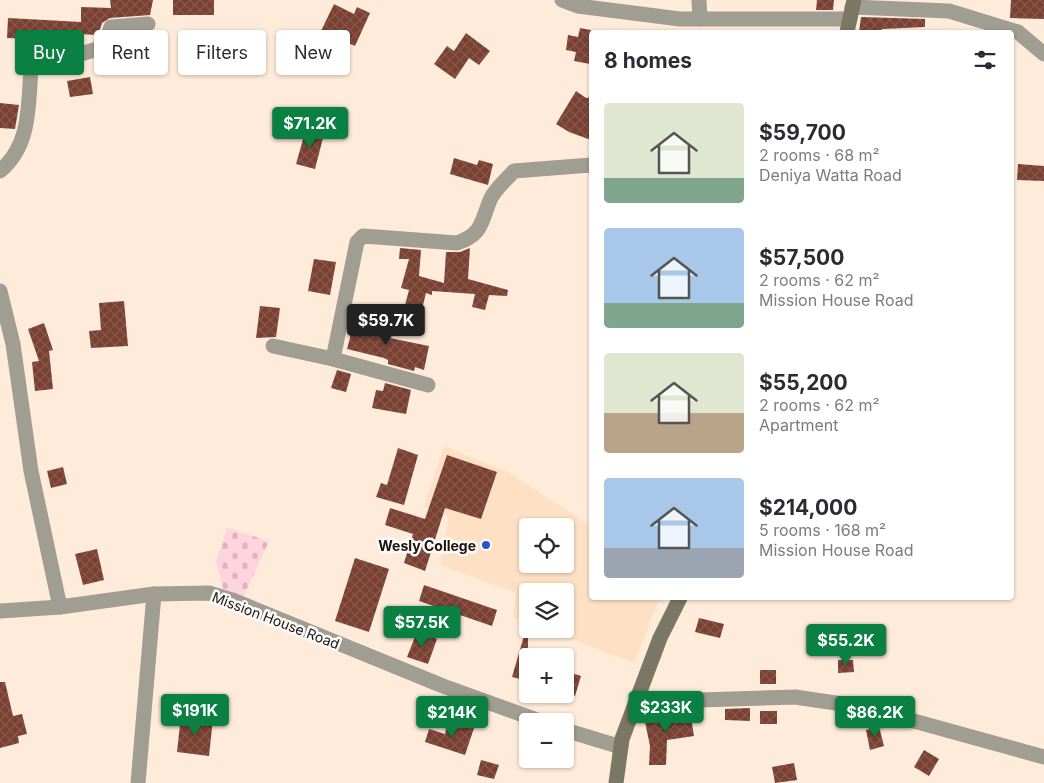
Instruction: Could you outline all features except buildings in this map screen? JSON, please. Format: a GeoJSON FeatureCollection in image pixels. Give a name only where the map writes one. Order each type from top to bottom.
{"type":"FeatureCollection","features":[{"type":"Feature","properties":{"kind":"street"},"geometry":{"type":"LineString","coordinates":[[562,0],[578,6],[598,8],[678,26],[700,19],[851,15],[950,6],[1013,30]]}},
{"type":"Feature","properties":{"kind":"street"},"geometry":{"type":"LineString","coordinates":[[598,8],[611,0]]}},
{"type":"Feature","properties":{"kind":"street"},"geometry":{"type":"LineString","coordinates":[[699,0],[700,19]]}},
{"type":"Feature","properties":{"kind":"street"},"geometry":{"type":"LineString","coordinates":[[0,171],[20,146],[26,132],[31,69],[104,47],[111,27],[148,24]]}},
{"type":"Feature","properties":{"kind":"street"},"geometry":{"type":"LineString","coordinates":[[1014,30],[1044,54]]}},
{"type":"Feature","properties":{"kind":"street"},"geometry":{"type":"LineString","coordinates":[[333,359],[357,242],[363,236],[457,243],[472,238],[480,227],[492,196],[514,171],[589,165]]}},
{"type":"Feature","properties":{"kind":"street"},"geometry":{"type":"LineString","coordinates":[[0,291],[13,344],[31,471],[60,607]]}},
{"type":"Feature","properties":{"kind":"street"},"geometry":{"type":"LineString","coordinates":[[273,346],[333,359],[428,384]]}},
{"type":"Feature","properties":{"kind":"street","name":"Mission House Road"},"geometry":{"type":"LineString","coordinates":[[0,611],[60,607],[154,594],[209,593],[235,601],[444,686],[519,713]]}},
{"type":"Feature","properties":{"kind":"street"},"geometry":{"type":"LineString","coordinates":[[138,783],[154,594]]}},
{"type":"Feature","properties":{"kind":"street"},"geometry":{"type":"LineString","coordinates":[[616,783],[622,739],[660,638],[679,600]]}},
{"type":"Feature","properties":{"kind":"street"},"geometry":{"type":"LineString","coordinates":[[636,702],[795,696],[863,707],[1044,757]]}},
{"type":"Feature","properties":{"kind":"street"},"geometry":{"type":"LineString","coordinates":[[574,733],[621,748]]}},
{"type":"Feature","properties":{"kind":"shaded area","name":"Wesly College"},"geometry":{"type":"Polygon","coordinates":[[[444,446],[508,472],[589,525],[589,600],[659,600],[634,663],[568,638],[574,638],[574,583],[519,583],[519,619],[513,617],[516,593],[440,565],[449,517],[424,507],[444,446]]]}},
{"type":"Feature","properties":{"kind":"green space"},"geometry":{"type":"Polygon","coordinates":[[[227,528],[269,541],[242,600],[224,592],[216,562],[227,528]]]}},
{"type":"Feature","properties":{"kind":"place","name":"Wesly College"},"geometry":{"type":"Point","coordinates":[486,545]}}]}
